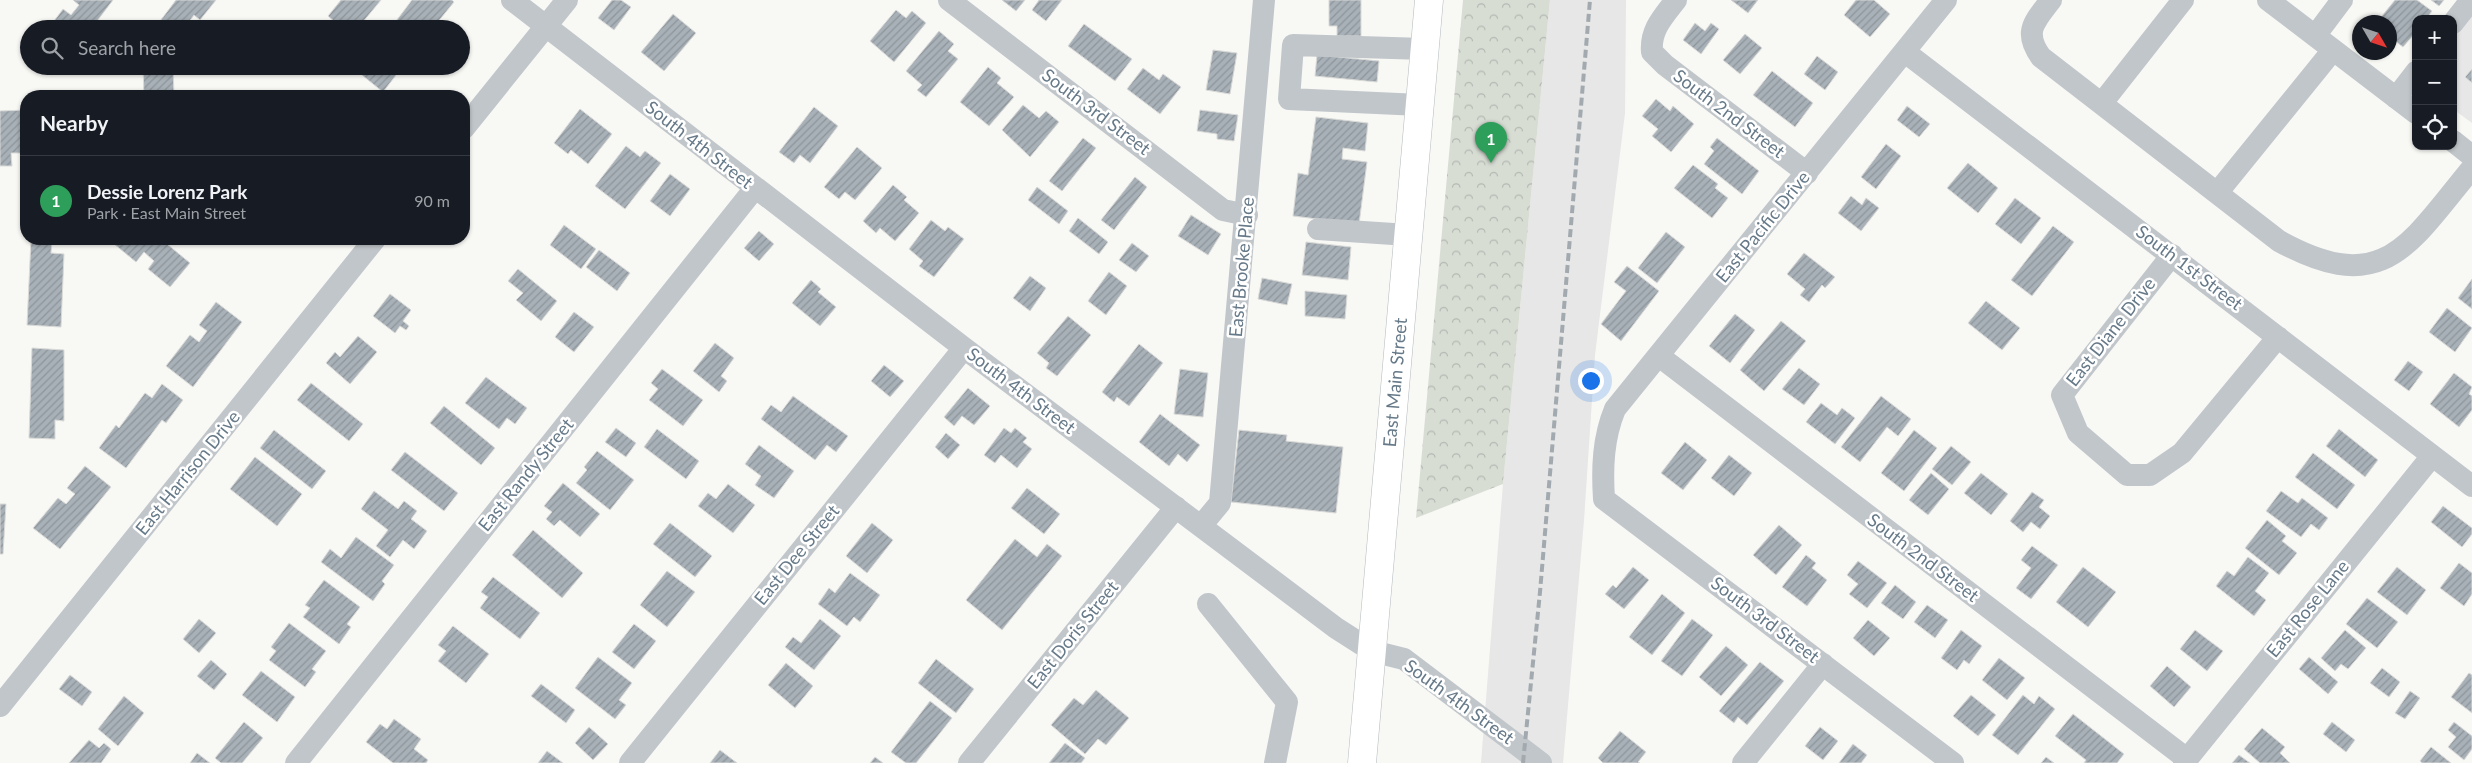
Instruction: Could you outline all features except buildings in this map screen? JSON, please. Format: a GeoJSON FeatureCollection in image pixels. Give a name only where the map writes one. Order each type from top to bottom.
{"type":"FeatureCollection","features":[{"type":"Feature","properties":{"kind":"main road","name":"East Main Street"},"geometry":{"type":"LineString","coordinates":[[1362,763],[1429,0]]}},
{"type":"Feature","properties":{"kind":"street","name":"South 4th Street"},"geometry":{"type":"LineString","coordinates":[[512,0],[964,348],[1336,628],[1372,651],[1404,659],[1541,763]]}},
{"type":"Feature","properties":{"kind":"street"},"geometry":{"type":"LineString","coordinates":[[470,121],[568,0]]}},
{"type":"Feature","properties":{"kind":"street","name":"South 3rd Street"},"geometry":{"type":"LineString","coordinates":[[949,0],[1223,210],[1247,215]]}},
{"type":"Feature","properties":{"kind":"street","name":"East Brooke Place"},"geometry":{"type":"LineString","coordinates":[[1201,526],[1220,503],[1247,215],[1264,0]]}},
{"type":"Feature","properties":{"kind":"street","name":"South 2nd Street"},"geometry":{"type":"LineString","coordinates":[[1676,0],[1657,24],[1651,39],[1652,52],[1665,66],[1807,173]]}},
{"type":"Feature","properties":{"kind":"street","name":"East Pacific Drive"},"geometry":{"type":"LineString","coordinates":[[1602,464],[1609,423],[1615,409],[1946,0]]}},
{"type":"Feature","properties":{"kind":"street"},"geometry":{"type":"LineString","coordinates":[[2050,0],[2032,27],[2031,37],[2041,57],[2279,241],[2291,248],[2328,262],[2366,266],[2383,260],[2409,240],[2472,168]]}},
{"type":"Feature","properties":{"kind":"street"},"geometry":{"type":"LineString","coordinates":[[2102,104],[2183,0]]}},
{"type":"Feature","properties":{"kind":"street"},"geometry":{"type":"LineString","coordinates":[[2268,0],[2412,110]]}},
{"type":"Feature","properties":{"kind":"street"},"geometry":{"type":"LineString","coordinates":[[2217,193],[2324,43],[2342,0]]}},
{"type":"Feature","properties":{"kind":"street"},"geometry":{"type":"LineString","coordinates":[[2457,18],[2471,0]]}},
{"type":"Feature","properties":{"kind":"street"},"geometry":{"type":"LineString","coordinates":[[1420,104],[1289,99],[1293,45],[1425,49]]}},
{"type":"Feature","properties":{"kind":"street","name":"South 1st Street"},"geometry":{"type":"LineString","coordinates":[[1904,52],[2472,486]]}},
{"type":"Feature","properties":{"kind":"street"},"geometry":{"type":"LineString","coordinates":[[2396,98],[2412,77]]}},
{"type":"Feature","properties":{"kind":"street"},"geometry":{"type":"LineString","coordinates":[[2457,145],[2472,156]]}},
{"type":"Feature","properties":{"kind":"street","name":"East Randy Street"},"geometry":{"type":"LineString","coordinates":[[296,763],[756,188]]}},
{"type":"Feature","properties":{"kind":"street"},"geometry":{"type":"LineString","coordinates":[[1318,229],[1408,235]]}},
{"type":"Feature","properties":{"kind":"street","name":"East Harrison Drive"},"geometry":{"type":"LineString","coordinates":[[0,706],[370,245]]}},
{"type":"Feature","properties":{"kind":"street","name":"East Diane Drive"},"geometry":{"type":"LineString","coordinates":[[2172,255],[2062,395],[2078,433],[2128,475],[2150,475],[2182,453],[2278,337]]}},
{"type":"Feature","properties":{"kind":"street","name":"East Dee Street"},"geometry":{"type":"LineString","coordinates":[[630,763],[964,348]]}},
{"type":"Feature","properties":{"kind":"street","name":"South 2nd Street"},"geometry":{"type":"LineString","coordinates":[[1658,356],[2185,761]]}},
{"type":"Feature","properties":{"kind":"street","name":"East Rose Lane"},"geometry":{"type":"LineString","coordinates":[[2185,761],[2432,456]]}},
{"type":"Feature","properties":{"kind":"street","name":"South 3rd Street"},"geometry":{"type":"LineString","coordinates":[[1602,464],[1604,499],[1953,763]]}},
{"type":"Feature","properties":{"kind":"street","name":"East Doris Street"},"geometry":{"type":"LineString","coordinates":[[969,763],[1176,507]]}},
{"type":"Feature","properties":{"kind":"street"},"geometry":{"type":"LineString","coordinates":[[1208,604],[1287,702],[1275,763]]}},
{"type":"Feature","properties":{"kind":"street"},"geometry":{"type":"LineString","coordinates":[[1743,763],[1823,664]]}},
{"type":"Feature","properties":{"kind":"shaded area"},"geometry":{"type":"Polygon","coordinates":[[[1550,0],[1626,0],[1625,113],[1595,355],[1584,520],[1563,763],[1481,763],[1503,484],[1550,0]]]}},
{"type":"Feature","properties":{"kind":"shaded area"},"geometry":{"type":"Polygon","coordinates":[[[2472,11],[2472,123],[2457,112],[2457,30],[2472,11]]]}},
{"type":"Feature","properties":{"kind":"green space"},"geometry":{"type":"Polygon","coordinates":[[[1463,0],[1550,0],[1503,484],[1416,518],[1463,0]]]}},
{"type":"Feature","properties":{"kind":"railway"},"geometry":{"type":"LineString","coordinates":[[1523,763],[1540,592],[1590,0]]}},
{"type":"Feature","properties":{"kind":"place","name":"Dessie Lorenz Park"},"geometry":{"type":"Point","coordinates":[1491,163]}}]}
